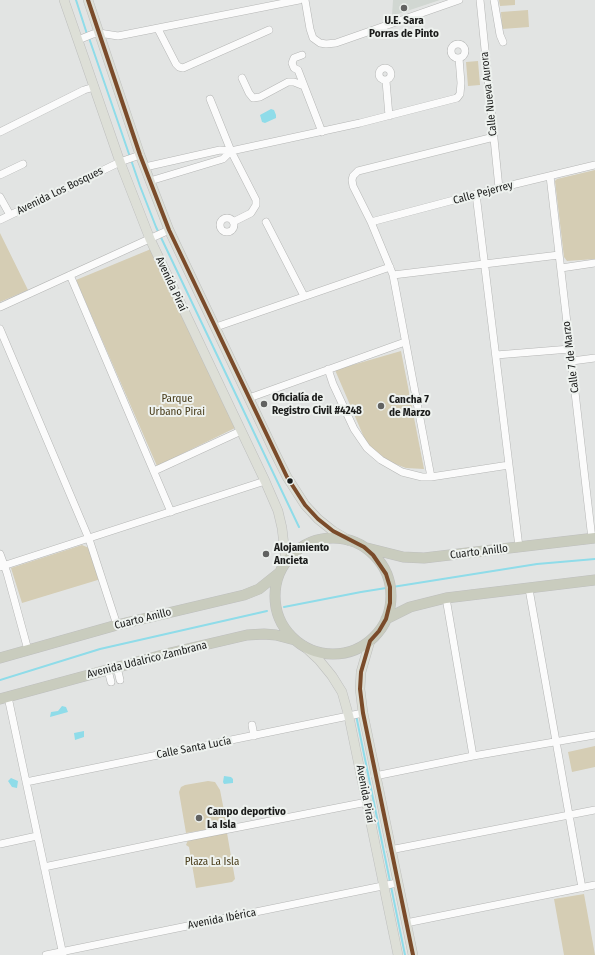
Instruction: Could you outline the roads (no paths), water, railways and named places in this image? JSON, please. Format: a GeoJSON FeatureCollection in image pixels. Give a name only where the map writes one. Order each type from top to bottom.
{"type":"FeatureCollection","features":[{"type":"Feature","properties":{"kind":"highway"},"geometry":{"type":"LineString","coordinates":[[338,538],[364,547],[380,564],[386,574],[390,587],[390,603],[386,619],[379,631],[370,641],[345,653],[331,654],[317,652],[295,640],[288,633],[281,622],[277,609],[275,596],[277,584],[283,567],[298,550],[314,541],[338,538]]}},
{"type":"Feature","properties":{"kind":"highway","name":"Cuarto Anillo"},"geometry":{"type":"LineString","coordinates":[[364,547],[403,557],[424,558],[594,539]]}},
{"type":"Feature","properties":{"kind":"highway","name":"Cuarto Anillo"},"geometry":{"type":"LineString","coordinates":[[0,658],[117,625],[244,595],[259,589],[272,580],[283,567]]}},
{"type":"Feature","properties":{"kind":"highway"},"geometry":{"type":"LineString","coordinates":[[386,619],[410,607],[446,598],[595,580]]}},
{"type":"Feature","properties":{"kind":"highway","name":"Avenida Udalrico Zambrana"},"geometry":{"type":"LineString","coordinates":[[4,698],[247,635],[276,635],[295,640]]}},
{"type":"Feature","properties":{"kind":"main road","name":"Avenida Piraí"},"geometry":{"type":"LineString","coordinates":[[64,0],[80,39],[94,87],[152,238],[278,511],[282,528],[283,567]]}},
{"type":"Feature","properties":{"kind":"main road","name":"Avenida Piraí"},"geometry":{"type":"LineString","coordinates":[[88,0],[96,34],[138,156],[145,167],[167,231],[216,327],[287,477],[305,505],[318,519],[333,531],[350,541]]}},
{"type":"Feature","properties":{"kind":"main road","name":"Avenida Piraí"},"geometry":{"type":"LineString","coordinates":[[370,641],[361,672],[360,689],[362,714],[412,955]]}},
{"type":"Feature","properties":{"kind":"main road","name":"Avenida Piraí"},"geometry":{"type":"LineString","coordinates":[[304,646],[319,660],[332,676],[342,692],[350,716],[398,955]]}},
{"type":"Feature","properties":{"kind":"street"},"geometry":{"type":"LineString","coordinates":[[80,39],[96,34],[118,36],[158,29],[299,0]]}},
{"type":"Feature","properties":{"kind":"street"},"geometry":{"type":"LineString","coordinates":[[305,0],[310,29],[314,38],[320,43],[326,44],[336,43],[460,0]]}},
{"type":"Feature","properties":{"kind":"street","name":"Calle Nueva Aurora"},"geometry":{"type":"LineString","coordinates":[[480,0],[499,188]]}},
{"type":"Feature","properties":{"kind":"street"},"geometry":{"type":"LineString","coordinates":[[494,0],[500,35],[503,42]]}},
{"type":"Feature","properties":{"kind":"street"},"geometry":{"type":"LineString","coordinates":[[158,29],[176,64],[183,68],[269,30]]}},
{"type":"Feature","properties":{"kind":"street"},"geometry":{"type":"LineString","coordinates":[[302,54],[294,58],[292,63],[294,68],[298,70],[322,132]]}},
{"type":"Feature","properties":{"kind":"street"},"geometry":{"type":"LineString","coordinates":[[145,167],[220,150],[231,151],[322,132],[457,98],[460,94],[461,83],[459,58]]}},
{"type":"Feature","properties":{"kind":"street"},"geometry":{"type":"LineString","coordinates":[[242,78],[253,98],[260,97],[288,82],[294,82],[304,86]]}},
{"type":"Feature","properties":{"kind":"street"},"geometry":{"type":"LineString","coordinates":[[386,81],[390,116]]}},
{"type":"Feature","properties":{"kind":"street"},"geometry":{"type":"LineString","coordinates":[[0,132],[84,90],[94,87]]}},
{"type":"Feature","properties":{"kind":"street"},"geometry":{"type":"LineString","coordinates":[[210,99],[231,151],[256,200],[256,205],[251,213],[233,222]]}},
{"type":"Feature","properties":{"kind":"street"},"geometry":{"type":"LineString","coordinates":[[430,476],[390,267],[371,222],[353,186],[352,180],[353,176],[358,171],[494,137]]}},
{"type":"Feature","properties":{"kind":"street"},"geometry":{"type":"LineString","coordinates":[[150,181],[223,159],[231,151]]}},
{"type":"Feature","properties":{"kind":"street","name":"Avenida Los Bosques"},"geometry":{"type":"LineString","coordinates":[[0,220],[122,161],[138,156]]}},
{"type":"Feature","properties":{"kind":"street"},"geometry":{"type":"LineString","coordinates":[[0,175],[23,164]]}},
{"type":"Feature","properties":{"kind":"street","name":"Calle Pejerrey"},"geometry":{"type":"LineString","coordinates":[[371,222],[499,188],[595,165]]}},
{"type":"Feature","properties":{"kind":"street","name":"Calle 7 de Marzo"},"geometry":{"type":"LineString","coordinates":[[550,176],[594,539]]}},
{"type":"Feature","properties":{"kind":"street"},"geometry":{"type":"LineString","coordinates":[[476,194],[519,547]]}},
{"type":"Feature","properties":{"kind":"street"},"geometry":{"type":"LineString","coordinates":[[0,197],[10,215]]}},
{"type":"Feature","properties":{"kind":"street"},"geometry":{"type":"LineString","coordinates":[[266,222],[304,296]]}},
{"type":"Feature","properties":{"kind":"street"},"geometry":{"type":"LineString","coordinates":[[0,307],[167,231]]}},
{"type":"Feature","properties":{"kind":"street"},"geometry":{"type":"LineString","coordinates":[[392,275],[559,254]]}},
{"type":"Feature","properties":{"kind":"street"},"geometry":{"type":"LineString","coordinates":[[561,268],[595,263]]}},
{"type":"Feature","properties":{"kind":"street"},"geometry":{"type":"LineString","coordinates":[[216,327],[390,267]]}},
{"type":"Feature","properties":{"kind":"street"},"geometry":{"type":"LineString","coordinates":[[70,275],[171,512]]}},
{"type":"Feature","properties":{"kind":"street"},"geometry":{"type":"LineString","coordinates":[[0,329],[89,539],[117,625]]}},
{"type":"Feature","properties":{"kind":"street"},"geometry":{"type":"LineString","coordinates":[[249,398],[405,342]]}},
{"type":"Feature","properties":{"kind":"street"},"geometry":{"type":"LineString","coordinates":[[496,355],[570,349]]}},
{"type":"Feature","properties":{"kind":"street"},"geometry":{"type":"LineString","coordinates":[[572,361],[595,358]]}},
{"type":"Feature","properties":{"kind":"street"},"geometry":{"type":"LineString","coordinates":[[328,369],[333,384],[354,429],[367,448],[380,460],[402,472],[422,477],[509,465]]}},
{"type":"Feature","properties":{"kind":"street"},"geometry":{"type":"LineString","coordinates":[[154,471],[240,431]]}},
{"type":"Feature","properties":{"kind":"street"},"geometry":{"type":"LineString","coordinates":[[2,566],[265,481]]}},
{"type":"Feature","properties":{"kind":"street"},"geometry":{"type":"LineString","coordinates":[[0,554],[2,566],[28,650]]}},
{"type":"Feature","properties":{"kind":"street"},"geometry":{"type":"LineString","coordinates":[[529,589],[582,888]]}},
{"type":"Feature","properties":{"kind":"street"},"geometry":{"type":"LineString","coordinates":[[446,598],[473,756]]}},
{"type":"Feature","properties":{"kind":"street"},"geometry":{"type":"LineString","coordinates":[[112,669],[120,680]]}},
{"type":"Feature","properties":{"kind":"street"},"geometry":{"type":"LineString","coordinates":[[111,682],[112,669]]}},
{"type":"Feature","properties":{"kind":"street"},"geometry":{"type":"LineString","coordinates":[[4,698],[26,782],[62,953]]}},
{"type":"Feature","properties":{"kind":"street","name":"Calle Santa Lucía"},"geometry":{"type":"LineString","coordinates":[[26,782],[362,714]]}},
{"type":"Feature","properties":{"kind":"street"},"geometry":{"type":"LineString","coordinates":[[252,725],[254,736]]}},
{"type":"Feature","properties":{"kind":"street"},"geometry":{"type":"LineString","coordinates":[[375,776],[473,756],[595,735]]}},
{"type":"Feature","properties":{"kind":"street"},"geometry":{"type":"LineString","coordinates":[[44,867],[367,802]]}},
{"type":"Feature","properties":{"kind":"street"},"geometry":{"type":"LineString","coordinates":[[390,850],[595,810]]}},
{"type":"Feature","properties":{"kind":"street"},"geometry":{"type":"LineString","coordinates":[[0,844],[38,836]]}},
{"type":"Feature","properties":{"kind":"street","name":"Avenida Ibérica"},"geometry":{"type":"LineString","coordinates":[[46,955],[62,953],[397,884]]}},
{"type":"Feature","properties":{"kind":"street"},"geometry":{"type":"LineString","coordinates":[[406,922],[595,885]]}},
{"type":"Feature","properties":{"kind":"water"},"geometry":{"type":"Polygon","coordinates":[[[271,109],[274,110],[276,118],[265,123],[262,122],[260,115],[271,109]]]}},
{"type":"Feature","properties":{"kind":"water"},"geometry":{"type":"Polygon","coordinates":[[[62,706],[66,707],[68,712],[50,717],[51,712],[58,711],[62,706]]]}},
{"type":"Feature","properties":{"kind":"water"},"geometry":{"type":"Polygon","coordinates":[[[84,731],[84,737],[75,740],[74,733],[84,731]]]}},
{"type":"Feature","properties":{"kind":"water"},"geometry":{"type":"Polygon","coordinates":[[[224,776],[231,777],[233,779],[233,783],[224,784],[224,776]]]}},
{"type":"Feature","properties":{"kind":"water"},"geometry":{"type":"Polygon","coordinates":[[[11,778],[18,781],[17,788],[12,787],[8,781],[11,778]]]}},
{"type":"Feature","properties":{"kind":"waterway"},"geometry":{"type":"LineString","coordinates":[[76,0],[87,34]]}},
{"type":"Feature","properties":{"kind":"waterway"},"geometry":{"type":"LineString","coordinates":[[89,38],[140,186],[156,227],[299,527]]}},
{"type":"Feature","properties":{"kind":"waterway"},"geometry":{"type":"LineString","coordinates":[[284,607],[361,592],[537,564],[595,559]]}},
{"type":"Feature","properties":{"kind":"waterway"},"geometry":{"type":"LineString","coordinates":[[0,680],[100,649],[267,611]]}},
{"type":"Feature","properties":{"kind":"waterway"},"geometry":{"type":"LineString","coordinates":[[356,715],[405,955]]}},
{"type":"Feature","properties":{"kind":"place","name":"U.E. Sara Porras de Pinto"},"geometry":{"type":"Point","coordinates":[404,8]}},
{"type":"Feature","properties":{"kind":"place","name":"Oficialía de Registro Civil #4248"},"geometry":{"type":"Point","coordinates":[264,404]}},
{"type":"Feature","properties":{"kind":"place","name":"Cancha 7 de Marzo"},"geometry":{"type":"Point","coordinates":[381,406]}},
{"type":"Feature","properties":{"kind":"place","name":"Alojamiento Ancieta"},"geometry":{"type":"Point","coordinates":[266,554]}},
{"type":"Feature","properties":{"kind":"place","name":"Campo deportivo La Isla"},"geometry":{"type":"Point","coordinates":[199,818]}},
{"type":"Feature","properties":{"kind":"park label","name":"Parque Urbano Pirai"},"geometry":{"type":"Point","coordinates":[177,405]}},
{"type":"Feature","properties":{"kind":"park label","name":"Plaza La Isla"},"geometry":{"type":"Point","coordinates":[212,862]}}]}
